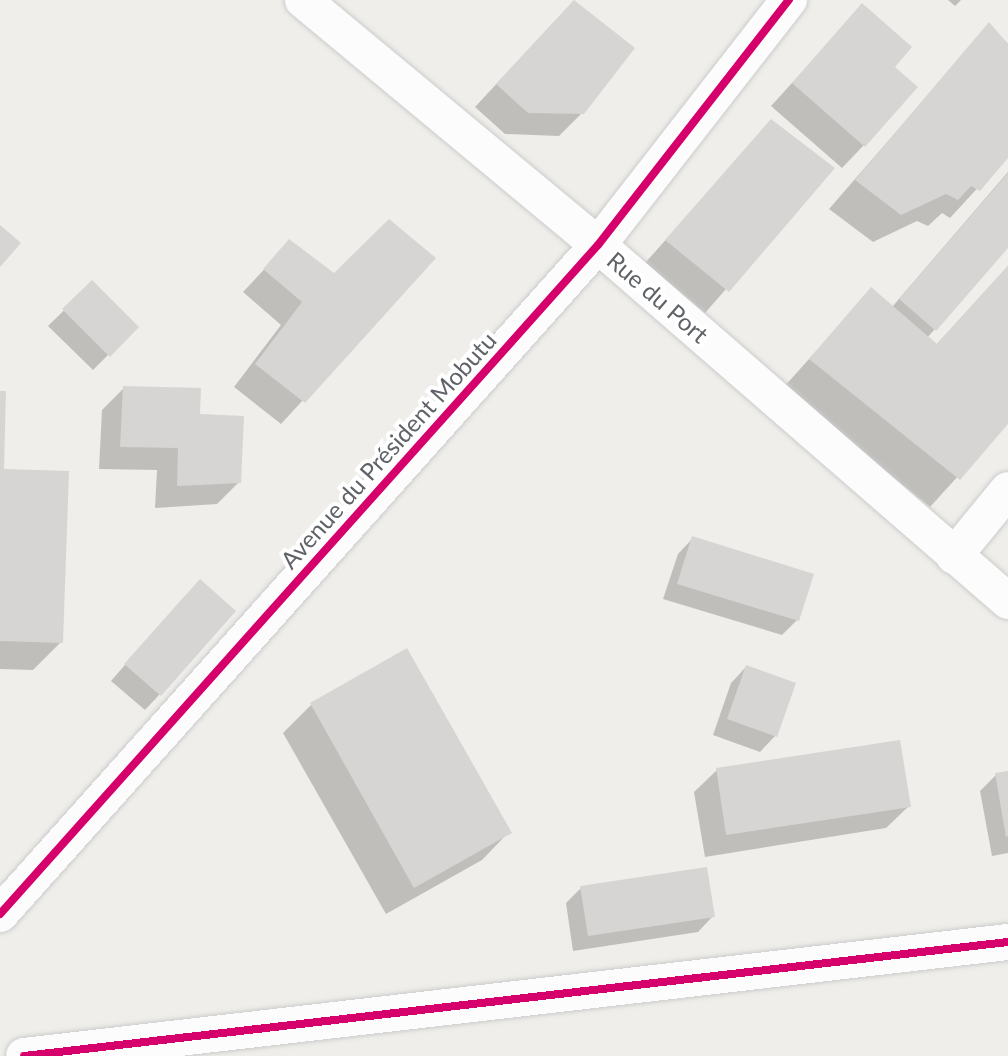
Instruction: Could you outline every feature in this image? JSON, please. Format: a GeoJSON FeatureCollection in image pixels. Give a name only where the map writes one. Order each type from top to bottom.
{"type":"FeatureCollection","features":[{"type":"Feature","properties":{"kind":"street","name":"Rue du Port"},"geometry":{"type":"LineString","coordinates":[[303,0],[598,245],[1008,601]]}},
{"type":"Feature","properties":{"kind":"street","name":"Avenue du Président Mobutu"},"geometry":{"type":"LineString","coordinates":[[0,914],[598,245],[789,0]]}},
{"type":"Feature","properties":{"kind":"street"},"geometry":{"type":"LineString","coordinates":[[954,556],[1008,490]]}},
{"type":"Feature","properties":{"kind":"street"},"geometry":{"type":"LineString","coordinates":[[24,1056],[1008,942]]}},
{"type":"Feature","properties":{"kind":"building"},"geometry":{"type":"Polygon","coordinates":[[[574,0],[635,48],[584,114],[528,113],[496,84],[574,0]]]}},
{"type":"Feature","properties":{"kind":"building"},"geometry":{"type":"Polygon","coordinates":[[[862,3],[912,47],[895,67],[918,87],[865,147],[792,83],[862,3]]]}},
{"type":"Feature","properties":{"kind":"building"},"geometry":{"type":"Polygon","coordinates":[[[989,22],[1008,44],[1008,158],[980,191],[971,186],[958,200],[946,194],[901,215],[855,180],[989,22]]]}},
{"type":"Feature","properties":{"kind":"building"},"geometry":{"type":"Polygon","coordinates":[[[771,119],[835,168],[729,292],[665,240],[771,119]]]}},
{"type":"Feature","properties":{"kind":"building"},"geometry":{"type":"Polygon","coordinates":[[[1008,173],[1008,248],[936,331],[899,299],[1008,173]]]}},
{"type":"Feature","properties":{"kind":"building"},"geometry":{"type":"Polygon","coordinates":[[[389,219],[436,258],[305,403],[255,364],[302,302],[263,269],[289,239],[334,273],[389,219]]]}},
{"type":"Feature","properties":{"kind":"building"},"geometry":{"type":"Polygon","coordinates":[[[0,225],[21,243],[0,267],[0,225]]]}},
{"type":"Feature","properties":{"kind":"building"},"geometry":{"type":"Polygon","coordinates":[[[1008,266],[1008,424],[960,480],[809,359],[871,287],[937,344],[1008,266]]]}},
{"type":"Feature","properties":{"kind":"building"},"geometry":{"type":"Polygon","coordinates":[[[92,280],[139,327],[110,357],[62,309],[92,280]]]}},
{"type":"Feature","properties":{"kind":"building"},"geometry":{"type":"Polygon","coordinates":[[[123,386],[201,388],[200,414],[244,416],[241,483],[177,486],[178,448],[120,447],[123,386]]]}},
{"type":"Feature","properties":{"kind":"building"},"geometry":{"type":"Polygon","coordinates":[[[0,391],[6,391],[4,469],[69,471],[63,643],[0,641],[0,391]]]}},
{"type":"Feature","properties":{"kind":"building"},"geometry":{"type":"Polygon","coordinates":[[[692,536],[814,574],[799,621],[677,584],[692,536]]]}},
{"type":"Feature","properties":{"kind":"building"},"geometry":{"type":"Polygon","coordinates":[[[200,579],[236,611],[161,696],[124,664],[200,579]]]}},
{"type":"Feature","properties":{"kind":"building"},"geometry":{"type":"Polygon","coordinates":[[[407,648],[512,833],[414,888],[310,703],[407,648]]]}},
{"type":"Feature","properties":{"kind":"building"},"geometry":{"type":"Polygon","coordinates":[[[746,665],[796,683],[777,737],[727,719],[746,665]]]}},
{"type":"Feature","properties":{"kind":"building"},"geometry":{"type":"Polygon","coordinates":[[[900,740],[911,807],[726,835],[716,768],[900,740]]]}},
{"type":"Feature","properties":{"kind":"building"},"geometry":{"type":"Polygon","coordinates":[[[1008,771],[1008,836],[1006,837],[995,773],[1008,771]]]}},
{"type":"Feature","properties":{"kind":"building"},"geometry":{"type":"Polygon","coordinates":[[[707,867],[715,917],[588,936],[580,886],[707,867]]]}},
{"type":"Feature","properties":{"kind":"cycle path"},"geometry":{"type":"LineString","coordinates":[[0,914],[598,245],[789,0]]}},
{"type":"Feature","properties":{"kind":"cycle path"},"geometry":{"type":"LineString","coordinates":[[24,1056],[1008,942]]}}]}
